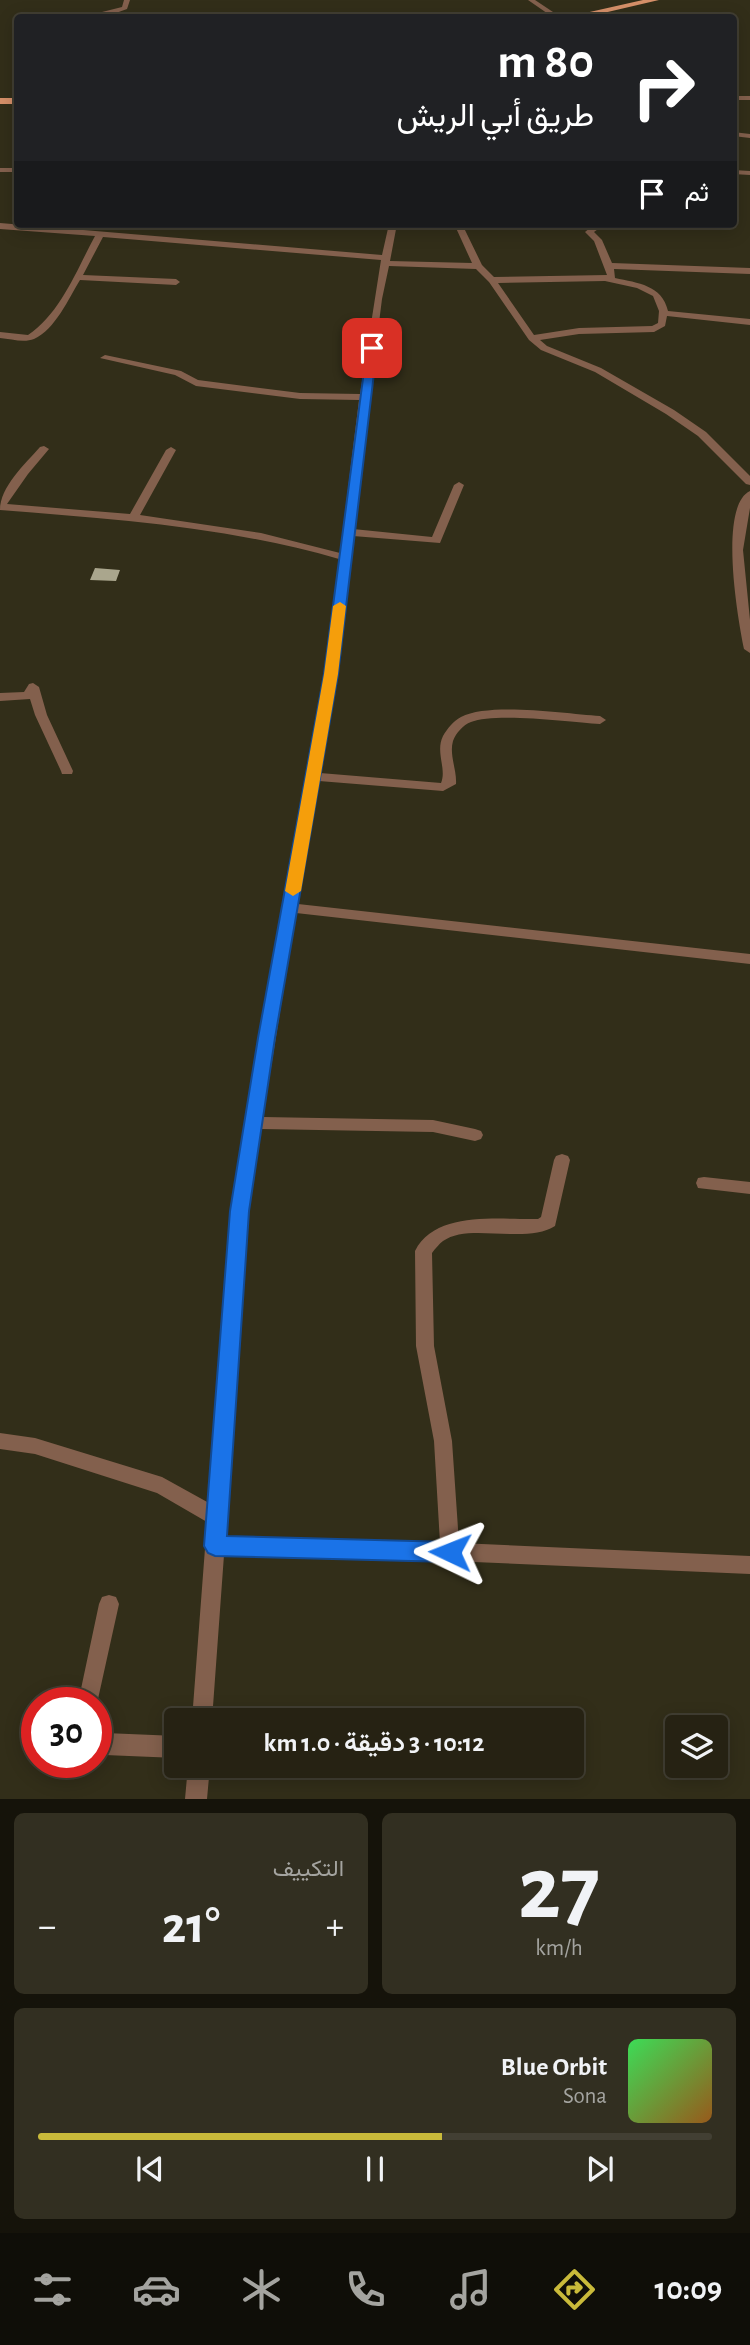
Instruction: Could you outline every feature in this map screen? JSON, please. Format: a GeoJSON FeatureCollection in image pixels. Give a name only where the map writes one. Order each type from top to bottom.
{"type":"FeatureCollection","features":[{"type":"Feature","properties":{"kind":"main road"},"geometry":{"type":"LineString","coordinates":[[587,14],[655,0]]}},
{"type":"Feature","properties":{"kind":"street"},"geometry":{"type":"LineString","coordinates":[[103,14],[125,8],[127,0]]}},
{"type":"Feature","properties":{"kind":"street"},"geometry":{"type":"LineString","coordinates":[[531,0],[553,14]]}},
{"type":"Feature","properties":{"kind":"street"},"geometry":{"type":"LineString","coordinates":[[22,228],[179,239],[385,261],[478,266]]}},
{"type":"Feature","properties":{"kind":"street"},"geometry":{"type":"LineString","coordinates":[[203,1708],[240,1211],[331,674],[366,397],[392,228]]}},
{"type":"Feature","properties":{"kind":"street"},"geometry":{"type":"LineString","coordinates":[[460,228],[478,266],[492,280],[532,338],[544,348],[598,370],[670,412],[702,434],[750,482]]}},
{"type":"Feature","properties":{"kind":"street"},"geometry":{"type":"LineString","coordinates":[[595,228],[589,232],[598,240],[609,266],[612,275],[608,279]]}},
{"type":"Feature","properties":{"kind":"street"},"geometry":{"type":"LineString","coordinates":[[0,335],[29,338],[34,335],[57,310],[100,235]]}},
{"type":"Feature","properties":{"kind":"street"},"geometry":{"type":"LineString","coordinates":[[609,266],[750,271]]}},
{"type":"Feature","properties":{"kind":"street"},"geometry":{"type":"LineString","coordinates":[[76,277],[176,282]]}},
{"type":"Feature","properties":{"kind":"street"},"geometry":{"type":"LineString","coordinates":[[492,280],[608,279],[651,290],[662,300],[662,324],[654,329],[579,331],[532,338]]}},
{"type":"Feature","properties":{"kind":"street"},"geometry":{"type":"LineString","coordinates":[[664,313],[750,322]]}},
{"type":"Feature","properties":{"kind":"street"},"geometry":{"type":"LineString","coordinates":[[105,358],[178,373],[196,383],[300,396],[366,397]]}},
{"type":"Feature","properties":{"kind":"street"},"geometry":{"type":"LineString","coordinates":[[44,449],[24,471],[0,507],[134,517],[270,536],[346,558]]}},
{"type":"Feature","properties":{"kind":"street"},"geometry":{"type":"LineString","coordinates":[[134,517],[171,450]]}},
{"type":"Feature","properties":{"kind":"street"},"geometry":{"type":"LineString","coordinates":[[349,533],[436,541],[459,485]]}},
{"type":"Feature","properties":{"kind":"street"},"geometry":{"type":"LineString","coordinates":[[750,494],[745,504],[738,547],[740,602],[750,649]]}},
{"type":"Feature","properties":{"kind":"street"},"geometry":{"type":"LineString","coordinates":[[0,697],[29,696],[33,687],[41,715],[67,771]]}},
{"type":"Feature","properties":{"kind":"street"},"geometry":{"type":"LineString","coordinates":[[313,776],[443,787],[449,783],[450,777],[445,755],[447,741],[454,728],[466,719],[477,715],[494,715],[600,720]]}},
{"type":"Feature","properties":{"kind":"street"},"geometry":{"type":"LineString","coordinates":[[290,908],[750,959]]}},
{"type":"Feature","properties":{"kind":"street"},"geometry":{"type":"LineString","coordinates":[[254,1123],[433,1126],[475,1135]]}},
{"type":"Feature","properties":{"kind":"street"},"geometry":{"type":"LineString","coordinates":[[450,1552],[443,1441],[425,1346],[423,1251],[437,1236],[456,1228],[541,1226],[549,1221],[562,1160]]}},
{"type":"Feature","properties":{"kind":"street"},"geometry":{"type":"LineString","coordinates":[[704,1183],[750,1188]]}},
{"type":"Feature","properties":{"kind":"street"},"geometry":{"type":"LineString","coordinates":[[0,1441],[35,1446],[162,1486],[216,1517]]}},
{"type":"Feature","properties":{"kind":"street"},"geometry":{"type":"LineString","coordinates":[[215,1546],[450,1552],[750,1565]]}},
{"type":"Feature","properties":{"kind":"street"},"geometry":{"type":"LineString","coordinates":[[91,1687],[109,1604]]}},
{"type":"Feature","properties":{"kind":"street"},"geometry":{"type":"LineString","coordinates":[[112,1744],[164,1746]]}},
{"type":"Feature","properties":{"kind":"street"},"geometry":{"type":"LineString","coordinates":[[197,1799],[198,1778]]}},
{"type":"Feature","properties":{"kind":"building"},"geometry":{"type":"Polygon","coordinates":[[[95,568],[120,570],[116,581],[90,580],[95,568]]]}},
{"type":"Feature","properties":{"kind":"slow traffic"},"geometry":{"type":"LineString","coordinates":[[293,891],[331,674],[340,606]]}},
{"type":"Feature","properties":{"kind":"route"},"geometry":{"type":"LineString","coordinates":[[372,348],[331,674],[267,1038],[240,1211],[215,1546],[450,1552]]}}]}
